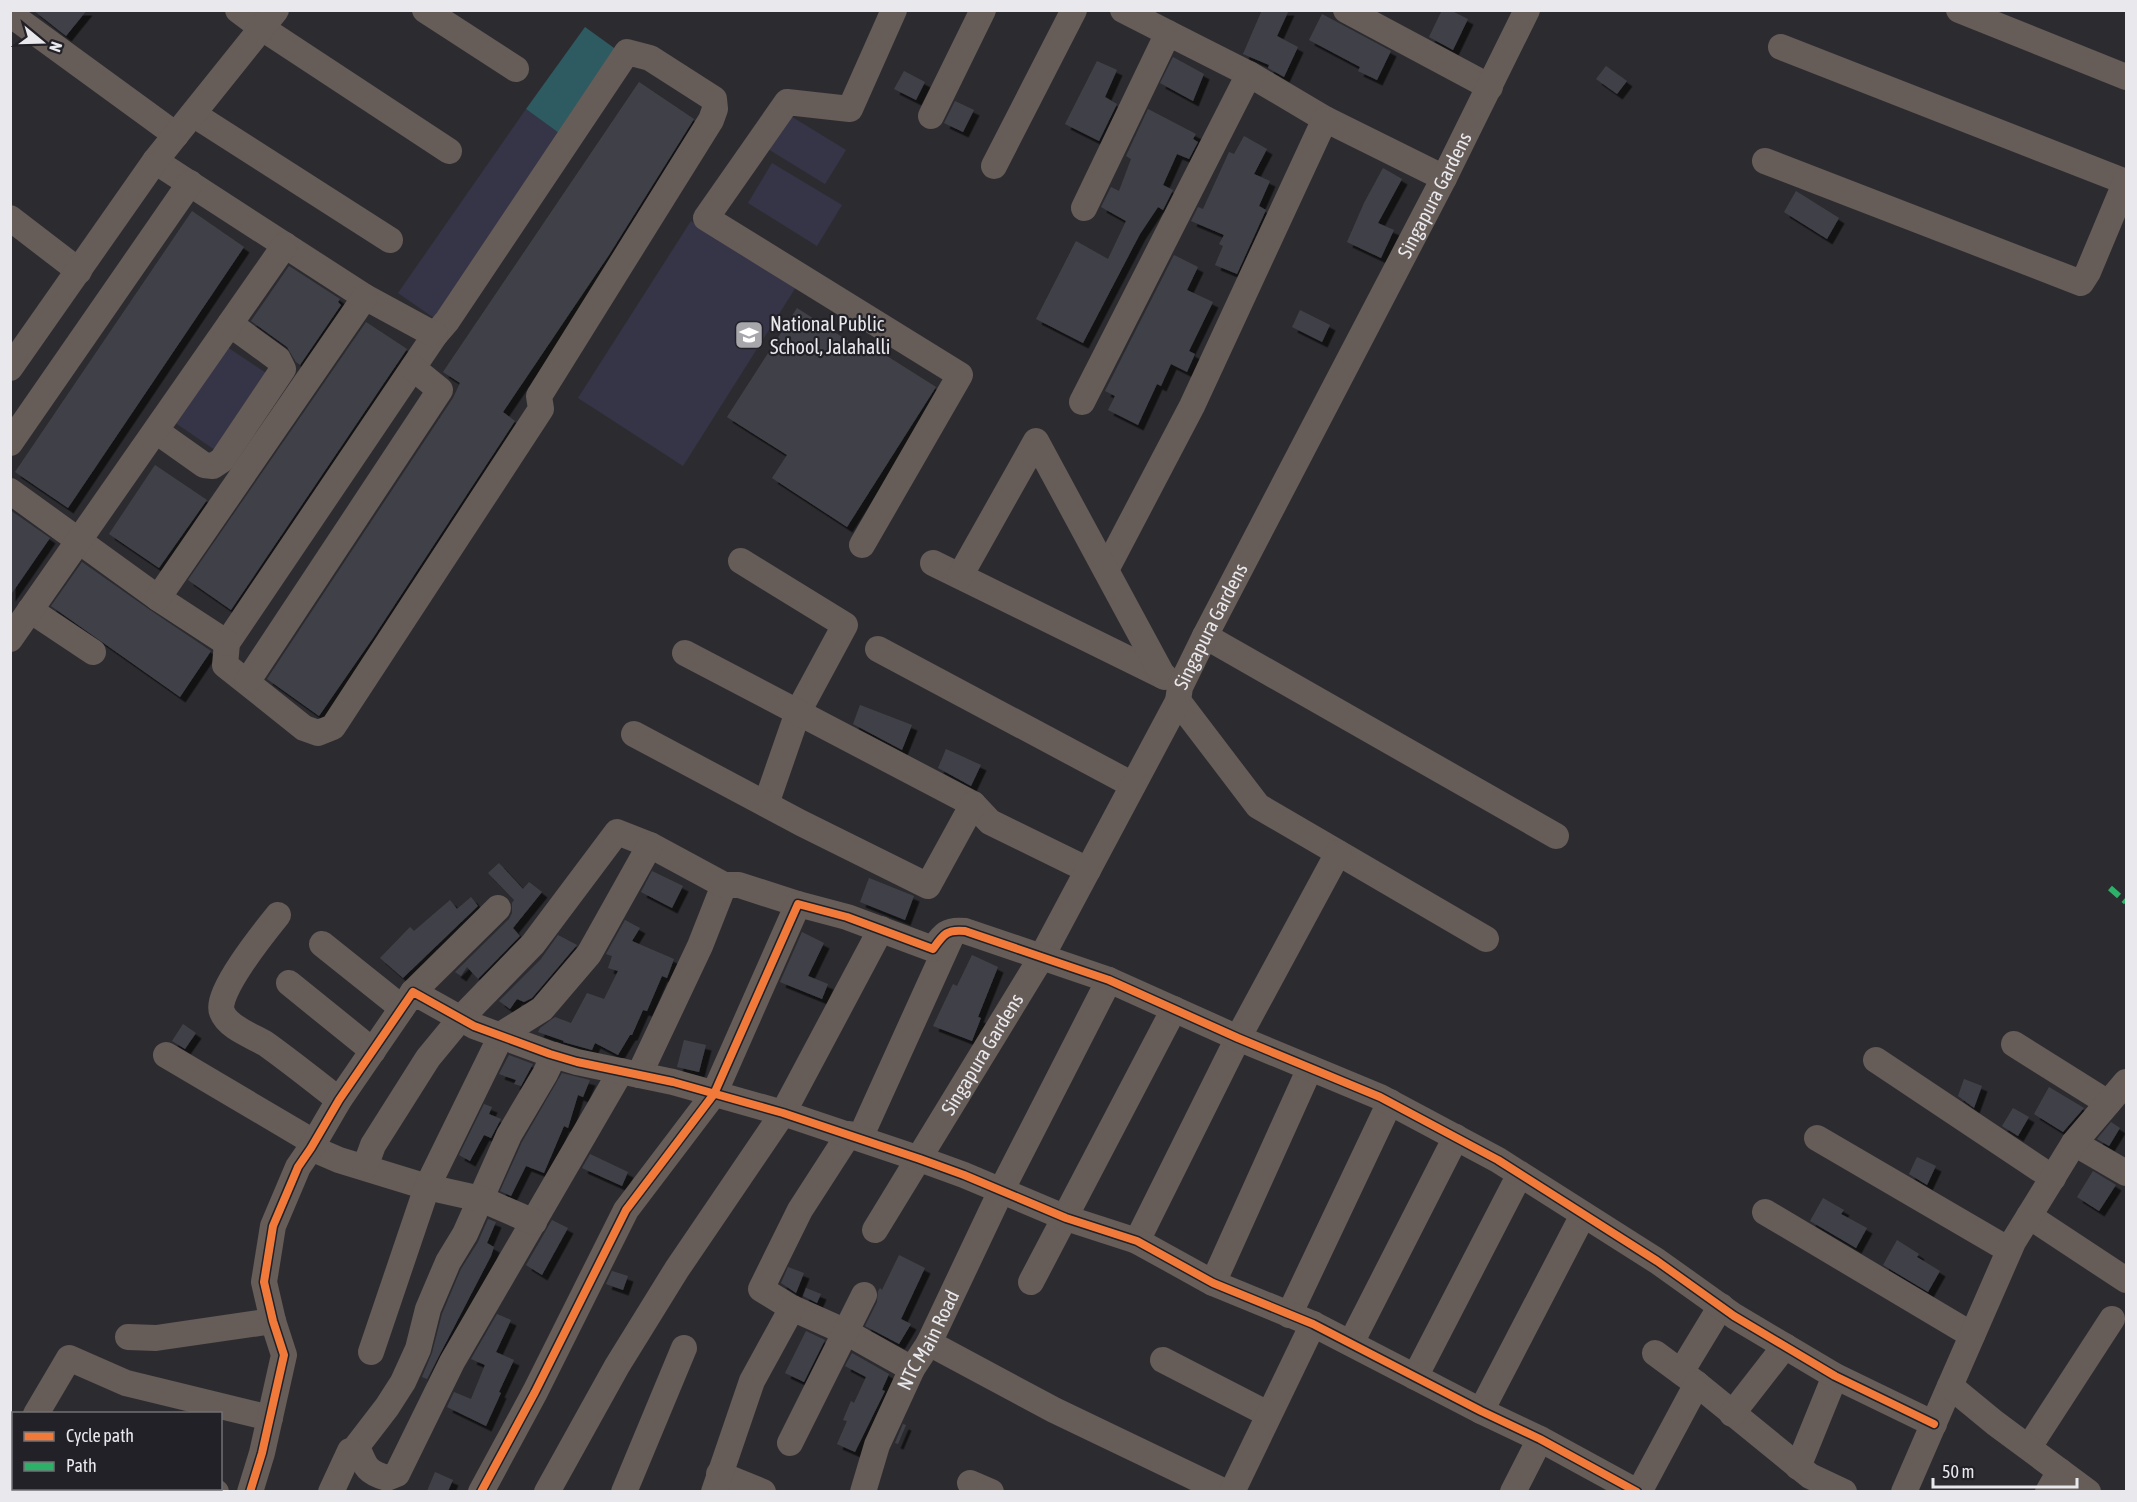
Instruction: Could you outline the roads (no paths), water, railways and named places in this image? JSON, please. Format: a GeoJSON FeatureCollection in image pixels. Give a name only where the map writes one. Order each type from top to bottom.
{"type":"FeatureCollection","features":[{"type":"Feature","properties":{"kind":"street"},"geometry":{"type":"LineString","coordinates":[[238,10],[269,19],[449,151]]}},
{"type":"Feature","properties":{"kind":"street"},"geometry":{"type":"LineString","coordinates":[[425,10],[516,69]]}},
{"type":"Feature","properties":{"kind":"street"},"geometry":{"type":"LineString","coordinates":[[862,545],[960,375],[706,218],[787,102],[850,109],[894,10]]}},
{"type":"Feature","properties":{"kind":"street"},"geometry":{"type":"LineString","coordinates":[[931,116],[983,10]]}},
{"type":"Feature","properties":{"kind":"street"},"geometry":{"type":"LineString","coordinates":[[994,166],[1074,10]]}},
{"type":"Feature","properties":{"kind":"street"},"geometry":{"type":"LineString","coordinates":[[1123,10],[1249,74],[1325,118],[1444,177]]}},
{"type":"Feature","properties":{"kind":"street"},"geometry":{"type":"LineString","coordinates":[[1346,10],[1490,87]]}},
{"type":"Feature","properties":{"kind":"street","name":"Singapura Gardens"},"geometry":{"type":"LineString","coordinates":[[875,1230],[1041,958],[1133,785],[1174,688],[1204,636],[1444,177],[1527,10]]}},
{"type":"Feature","properties":{"kind":"street"},"geometry":{"type":"LineString","coordinates":[[1959,10],[2127,77]]}},
{"type":"Feature","properties":{"kind":"street"},"geometry":{"type":"LineString","coordinates":[[10,14],[176,135]]}},
{"type":"Feature","properties":{"kind":"street"},"geometry":{"type":"LineString","coordinates":[[12,363],[155,161],[269,19]]}},
{"type":"Feature","properties":{"kind":"street"},"geometry":{"type":"LineString","coordinates":[[1084,208],[1168,33]]}},
{"type":"Feature","properties":{"kind":"street"},"geometry":{"type":"LineString","coordinates":[[1765,161],[2080,283],[2088,272],[2126,182],[1781,47]]}},
{"type":"Feature","properties":{"kind":"street"},"geometry":{"type":"LineString","coordinates":[[627,52],[650,58],[714,99],[715,109],[711,120],[539,396],[541,409],[333,727],[318,733],[304,728],[225,665],[227,643],[413,368],[454,311],[627,52]]}},
{"type":"Feature","properties":{"kind":"street"},"geometry":{"type":"LineString","coordinates":[[1082,402],[1249,74]]}},
{"type":"Feature","properties":{"kind":"street"},"geometry":{"type":"LineString","coordinates":[[193,114],[390,240]]}},
{"type":"Feature","properties":{"kind":"street"},"geometry":{"type":"LineString","coordinates":[[1106,570],[1192,406],[1325,118]]}},
{"type":"Feature","properties":{"kind":"street"},"geometry":{"type":"LineString","coordinates":[[155,161],[365,297],[435,335]]}},
{"type":"Feature","properties":{"kind":"street"},"geometry":{"type":"LineString","coordinates":[[10,443],[190,183]]}},
{"type":"Feature","properties":{"kind":"street"},"geometry":{"type":"LineString","coordinates":[[10,219],[79,271]]}},
{"type":"Feature","properties":{"kind":"street"},"geometry":{"type":"LineString","coordinates":[[10,639],[285,245]]}},
{"type":"Feature","properties":{"kind":"street"},"geometry":{"type":"LineString","coordinates":[[158,598],[365,297]]}},
{"type":"Feature","properties":{"kind":"street"},"geometry":{"type":"LineString","coordinates":[[156,431],[204,465],[213,466],[222,460],[283,369],[278,359],[230,324]]}},
{"type":"Feature","properties":{"kind":"street"},"geometry":{"type":"LineString","coordinates":[[247,682],[440,390],[413,368]]}},
{"type":"Feature","properties":{"kind":"street"},"geometry":{"type":"LineString","coordinates":[[960,576],[1036,441],[1106,570],[1174,688],[1258,806],[1486,939]]}},
{"type":"Feature","properties":{"kind":"street"},"geometry":{"type":"LineString","coordinates":[[10,491],[158,598],[227,643]]}},
{"type":"Feature","properties":{"kind":"street"},"geometry":{"type":"LineString","coordinates":[[741,561],[845,625],[798,712],[766,804]]}},
{"type":"Feature","properties":{"kind":"street"},"geometry":{"type":"LineString","coordinates":[[933,563],[1174,688]]}},
{"type":"Feature","properties":{"kind":"street"},"geometry":{"type":"LineString","coordinates":[[30,610],[93,652]]}},
{"type":"Feature","properties":{"kind":"street"},"geometry":{"type":"LineString","coordinates":[[1204,636],[1556,837]]}},
{"type":"Feature","properties":{"kind":"street"},"geometry":{"type":"LineString","coordinates":[[878,649],[1133,785]]}},
{"type":"Feature","properties":{"kind":"street"},"geometry":{"type":"LineString","coordinates":[[685,653],[973,804],[990,822],[1088,870]]}},
{"type":"Feature","properties":{"kind":"street"},"geometry":{"type":"LineString","coordinates":[[634,734],[928,886],[973,804]]}},
{"type":"Feature","properties":{"kind":"street"},"geometry":{"type":"LineString","coordinates":[[365,1167],[373,1145],[428,1058],[461,1018],[533,944],[617,832],[650,845],[724,885],[739,885],[847,917],[933,949],[944,934],[954,930],[965,931],[1109,980],[1238,1038],[1390,1102],[1520,1174],[1658,1261],[1721,1306],[1835,1376],[1934,1424]]}},
{"type":"Feature","properties":{"kind":"street"},"geometry":{"type":"LineString","coordinates":[[371,1352],[427,1187],[502,1035],[542,1009],[590,954],[650,845]]}},
{"type":"Feature","properties":{"kind":"street"},"geometry":{"type":"LineString","coordinates":[[1137,1241],[1238,1038],[1338,853]]}},
{"type":"Feature","properties":{"kind":"street"},"geometry":{"type":"LineString","coordinates":[[554,1055],[509,1135],[465,1234],[448,1262],[428,1309],[418,1349],[403,1382],[357,1446],[372,1474],[387,1478],[398,1474],[452,1362],[534,1222],[630,1073],[700,946],[724,885]]}},
{"type":"Feature","properties":{"kind":"street"},"geometry":{"type":"LineString","coordinates":[[482,1491],[535,1392],[626,1210],[714,1094],[798,904]]}},
{"type":"Feature","properties":{"kind":"street"},"geometry":{"type":"LineString","coordinates":[[250,1491],[262,1453],[284,1355],[264,1282],[273,1226],[298,1167],[339,1100],[408,1000],[498,908]]}},
{"type":"Feature","properties":{"kind":"street"},"geometry":{"type":"LineString","coordinates":[[278,915],[245,957],[221,999],[221,1012],[231,1023],[265,1044],[339,1100]]}},
{"type":"Feature","properties":{"kind":"street"},"geometry":{"type":"LineString","coordinates":[[547,1491],[617,1366],[665,1288],[783,1113],[881,929]]}},
{"type":"Feature","properties":{"kind":"street"},"geometry":{"type":"LineString","coordinates":[[912,1369],[846,1332],[792,1308],[761,1289],[800,1210],[854,1136],[954,930]]}},
{"type":"Feature","properties":{"kind":"street"},"geometry":{"type":"LineString","coordinates":[[322,944],[408,1000],[461,1018],[474,1026],[554,1055],[714,1094],[854,1136],[920,1159],[1066,1218],[1137,1241],[1213,1283],[1313,1324],[1638,1491],[1721,1306]]}},
{"type":"Feature","properties":{"kind":"street","name":"NTC Main Road"},"geometry":{"type":"LineString","coordinates":[[863,1491],[877,1445],[912,1369],[929,1343],[1001,1191],[1109,980]]}},
{"type":"Feature","properties":{"kind":"street"},"geometry":{"type":"LineString","coordinates":[[289,983],[373,1051]]}},
{"type":"Feature","properties":{"kind":"street"},"geometry":{"type":"LineString","coordinates":[[1031,1282],[1174,1009]]}},
{"type":"Feature","properties":{"kind":"street"},"geometry":{"type":"LineString","coordinates":[[2014,1044],[2108,1103]]}},
{"type":"Feature","properties":{"kind":"street"},"geometry":{"type":"LineString","coordinates":[[166,1055],[313,1145],[365,1167],[427,1187],[481,1199],[534,1222]]}},
{"type":"Feature","properties":{"kind":"street"},"geometry":{"type":"LineString","coordinates":[[1876,1060],[2053,1178]]}},
{"type":"Feature","properties":{"kind":"street"},"geometry":{"type":"LineString","coordinates":[[1213,1283],[1310,1068]]}},
{"type":"Feature","properties":{"kind":"street"},"geometry":{"type":"LineString","coordinates":[[1904,1491],[2009,1250],[2074,1143],[2127,1082]]}},
{"type":"Feature","properties":{"kind":"street"},"geometry":{"type":"LineString","coordinates":[[1289,1315],[1390,1102]]}},
{"type":"Feature","properties":{"kind":"street"},"geometry":{"type":"LineString","coordinates":[[1351,1343],[1456,1137]]}},
{"type":"Feature","properties":{"kind":"street"},"geometry":{"type":"LineString","coordinates":[[1817,1138],[2009,1250]]}},
{"type":"Feature","properties":{"kind":"street"},"geometry":{"type":"LineString","coordinates":[[2074,1143],[2127,1173]]}},
{"type":"Feature","properties":{"kind":"street"},"geometry":{"type":"LineString","coordinates":[[1415,1377],[1520,1174]]}},
{"type":"Feature","properties":{"kind":"street"},"geometry":{"type":"LineString","coordinates":[[1765,1212],[1972,1335]]}},
{"type":"Feature","properties":{"kind":"street"},"geometry":{"type":"LineString","coordinates":[[1481,1411],[1583,1215]]}},
{"type":"Feature","properties":{"kind":"street"},"geometry":{"type":"LineString","coordinates":[[2029,1216],[2127,1280]]}},
{"type":"Feature","properties":{"kind":"street"},"geometry":{"type":"LineString","coordinates":[[790,1443],[864,1295]]}},
{"type":"Feature","properties":{"kind":"street"},"geometry":{"type":"LineString","coordinates":[[763,1491],[716,1483],[752,1381],[792,1308]]}},
{"type":"Feature","properties":{"kind":"street"},"geometry":{"type":"LineString","coordinates":[[2029,1448],[2112,1318]]}},
{"type":"Feature","properties":{"kind":"street"},"geometry":{"type":"LineString","coordinates":[[128,1337],[156,1338],[273,1321]]}},
{"type":"Feature","properties":{"kind":"street"},"geometry":{"type":"LineString","coordinates":[[1232,1491],[1313,1324]]}},
{"type":"Feature","properties":{"kind":"street"},"geometry":{"type":"LineString","coordinates":[[929,1343],[1054,1410],[1225,1491]]}},
{"type":"Feature","properties":{"kind":"street"},"geometry":{"type":"LineString","coordinates":[[1732,1414],[1785,1346]]}},
{"type":"Feature","properties":{"kind":"street"},"geometry":{"type":"LineString","coordinates":[[624,1491],[684,1348]]}},
{"type":"Feature","properties":{"kind":"street"},"geometry":{"type":"LineString","coordinates":[[1655,1353],[1732,1414],[1803,1478],[1844,1491]]}},
{"type":"Feature","properties":{"kind":"street"},"geometry":{"type":"LineString","coordinates":[[42,1411],[69,1358],[126,1383],[270,1418]]}},
{"type":"Feature","properties":{"kind":"street"},"geometry":{"type":"LineString","coordinates":[[1163,1360],[1268,1414]]}},
{"type":"Feature","properties":{"kind":"street"},"geometry":{"type":"LineString","coordinates":[[1803,1478],[1835,1376]]}},
{"type":"Feature","properties":{"kind":"street"},"geometry":{"type":"LineString","coordinates":[[1950,1386],[2029,1448],[2054,1481],[2088,1491]]}},
{"type":"Feature","properties":{"kind":"street"},"geometry":{"type":"LineString","coordinates":[[1513,1491],[1540,1439]]}},
{"type":"Feature","properties":{"kind":"street"},"geometry":{"type":"LineString","coordinates":[[331,1491],[350,1451]]}},
{"type":"Feature","properties":{"kind":"place","name":"National Public School, Jalahalli"},"geometry":{"type":"Point","coordinates":[749,335]}}]}
